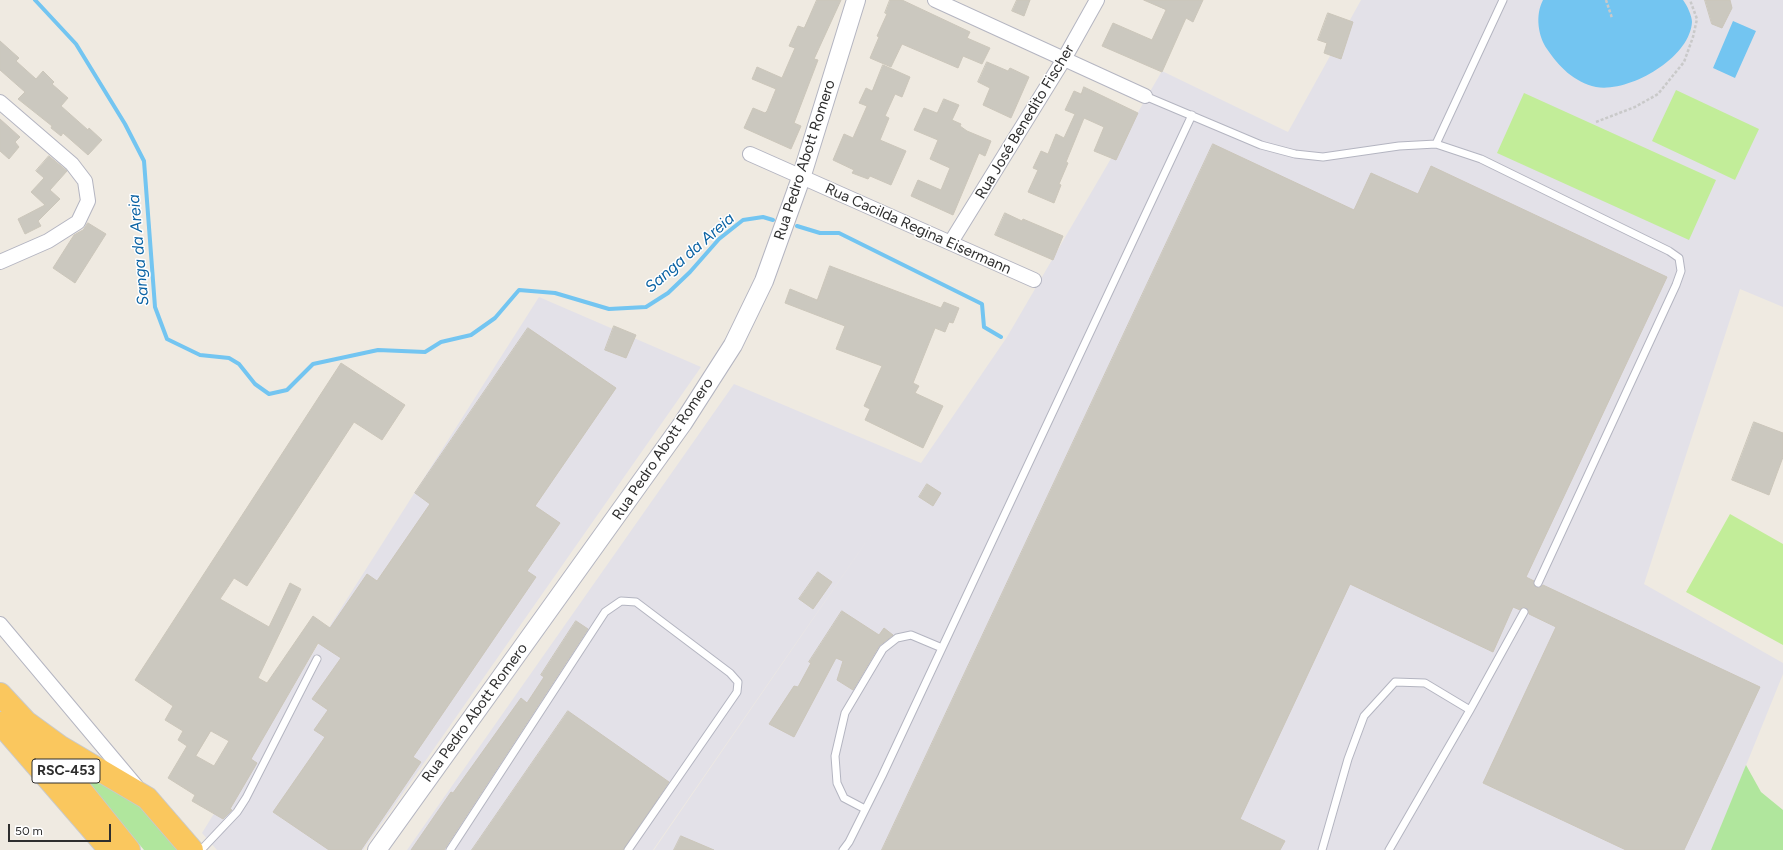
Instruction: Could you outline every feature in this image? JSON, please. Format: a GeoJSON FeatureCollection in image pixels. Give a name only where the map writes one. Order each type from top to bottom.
{"type":"FeatureCollection","features":[{"type":"Feature","properties":{"kind":"highway","name":"RSC-453"},"geometry":{"type":"LineString","coordinates":[[0,694],[26,722],[130,850]]}},
{"type":"Feature","properties":{"kind":"highway"},"geometry":{"type":"LineString","coordinates":[[26,722],[59,746],[147,798],[192,850]]}},
{"type":"Feature","properties":{"kind":"highway","name":"RSC-453"},"geometry":{"type":"LineString","coordinates":[[0,723],[110,850]]}},
{"type":"Feature","properties":{"kind":"street","name":"Rua Pedro Abott Romero"},"geometry":{"type":"LineString","coordinates":[[377,850],[679,430],[729,352],[764,281],[801,178],[856,0]]}},
{"type":"Feature","properties":{"kind":"street"},"geometry":{"type":"LineString","coordinates":[[935,0],[1145,96]]}},
{"type":"Feature","properties":{"kind":"street","name":"Rua José Benedito Fischer"},"geometry":{"type":"LineString","coordinates":[[951,242],[1064,59],[1097,0]]}},
{"type":"Feature","properties":{"kind":"street"},"geometry":{"type":"LineString","coordinates":[[0,102],[72,164],[85,181],[88,201],[78,222],[48,242],[0,262]]}},
{"type":"Feature","properties":{"kind":"street","name":"Rua Cacilda Regina Eisermann"},"geometry":{"type":"LineString","coordinates":[[750,154],[801,178],[951,242],[1034,280]]}},
{"type":"Feature","properties":{"kind":"street"},"geometry":{"type":"LineString","coordinates":[[0,624],[147,798]]}},
{"type":"Feature","properties":{"kind":"lane"},"geometry":{"type":"LineString","coordinates":[[1436,144],[1503,0]]}},
{"type":"Feature","properties":{"kind":"lane"},"geometry":{"type":"LineString","coordinates":[[1145,96],[1262,145],[1295,154],[1323,157],[1399,146],[1436,144],[1481,159],[1669,251],[1679,258],[1681,271],[1676,285],[1538,583]]}},
{"type":"Feature","properties":{"kind":"lane"},"geometry":{"type":"LineString","coordinates":[[843,850],[865,810],[942,648],[1192,115]]}},
{"type":"Feature","properties":{"kind":"lane"},"geometry":{"type":"LineString","coordinates":[[450,850],[605,612],[621,601],[636,602],[730,673],[738,682],[737,692],[628,850]]}},
{"type":"Feature","properties":{"kind":"lane"},"geometry":{"type":"LineString","coordinates":[[1389,850],[1470,710],[1524,612]]}},
{"type":"Feature","properties":{"kind":"lane"},"geometry":{"type":"LineString","coordinates":[[865,810],[844,798],[836,783],[835,756],[845,713],[883,649],[897,638],[911,635],[942,648]]}},
{"type":"Feature","properties":{"kind":"lane"},"geometry":{"type":"LineString","coordinates":[[201,850],[237,812],[246,798],[317,659]]}},
{"type":"Feature","properties":{"kind":"lane"},"geometry":{"type":"LineString","coordinates":[[1322,850],[1348,759],[1364,716],[1394,682],[1425,683],[1470,710]]}},
{"type":"Feature","properties":{"kind":"path"},"geometry":{"type":"LineString","coordinates":[[1606,0],[1612,18]]}},
{"type":"Feature","properties":{"kind":"path"},"geometry":{"type":"LineString","coordinates":[[1596,122],[1635,107],[1658,94],[1684,62],[1693,37],[1697,19],[1690,0]]}},
{"type":"Feature","properties":{"kind":"shaded area"},"geometry":{"type":"Polygon","coordinates":[[[1361,0],[1783,0],[1783,307],[1740,289],[1644,584],[1783,663],[1783,674],[1713,847],[1716,850],[654,850],[877,526],[653,850],[407,850],[734,384],[921,463],[1007,337],[1162,71],[1288,132],[1361,0]]]}},
{"type":"Feature","properties":{"kind":"shaded area"},"geometry":{"type":"Polygon","coordinates":[[[539,297],[701,367],[363,850],[217,850],[202,833],[319,643],[539,297]]]}},
{"type":"Feature","properties":{"kind":"green space"},"geometry":{"type":"Polygon","coordinates":[[[1676,90],[1759,129],[1735,180],[1652,141],[1676,90]]]}},
{"type":"Feature","properties":{"kind":"green space"},"geometry":{"type":"Polygon","coordinates":[[[1524,93],[1716,180],[1689,240],[1497,153],[1524,93]]]}},
{"type":"Feature","properties":{"kind":"green space"},"geometry":{"type":"Polygon","coordinates":[[[1730,514],[1783,544],[1783,645],[1686,592],[1730,514]]]}},
{"type":"Feature","properties":{"kind":"green space"},"geometry":{"type":"Polygon","coordinates":[[[1746,765],[1761,792],[1783,810],[1783,850],[1711,850],[1746,765]]]}},
{"type":"Feature","properties":{"kind":"green space"},"geometry":{"type":"Polygon","coordinates":[[[81,771],[128,794],[182,850],[144,850],[82,775],[81,771]]]}},
{"type":"Feature","properties":{"kind":"water"},"geometry":{"type":"Polygon","coordinates":[[[1543,0],[1683,0],[1689,11],[1692,22],[1689,35],[1681,48],[1656,70],[1640,79],[1625,84],[1610,87],[1596,87],[1574,78],[1562,68],[1547,49],[1541,38],[1538,19],[1543,0]]]}},
{"type":"Feature","properties":{"kind":"water"},"geometry":{"type":"Polygon","coordinates":[[[1733,21],[1756,31],[1735,78],[1713,68],[1733,21]]]}},
{"type":"Feature","properties":{"kind":"building"},"geometry":{"type":"Polygon","coordinates":[[[817,0],[841,0],[814,59],[818,60],[794,123],[801,126],[791,149],[744,128],[753,108],[765,113],[767,111],[776,89],[752,79],[757,67],[782,78],[795,48],[789,46],[798,26],[804,28],[817,0]]]}},
{"type":"Feature","properties":{"kind":"building"},"geometry":{"type":"Polygon","coordinates":[[[890,0],[902,0],[970,32],[967,38],[990,48],[982,64],[963,56],[958,68],[902,44],[891,67],[870,58],[879,37],[877,36],[887,14],[885,13],[890,0]]]}},
{"type":"Feature","properties":{"kind":"building"},"geometry":{"type":"Polygon","coordinates":[[[1017,0],[1030,0],[1024,16],[1012,11],[1017,0]]]}},
{"type":"Feature","properties":{"kind":"building"},"geometry":{"type":"Polygon","coordinates":[[[1144,0],[1203,0],[1193,22],[1186,18],[1162,72],[1102,46],[1113,23],[1152,40],[1166,10],[1144,0]]]}},
{"type":"Feature","properties":{"kind":"building"},"geometry":{"type":"Polygon","coordinates":[[[1705,0],[1730,0],[1732,8],[1722,28],[1712,24],[1705,0]]]}},
{"type":"Feature","properties":{"kind":"building"},"geometry":{"type":"Polygon","coordinates":[[[1328,13],[1353,22],[1341,59],[1324,53],[1327,43],[1318,40],[1328,13]]]}},
{"type":"Feature","properties":{"kind":"building"},"geometry":{"type":"Polygon","coordinates":[[[0,41],[19,58],[16,61],[36,79],[43,71],[54,82],[52,84],[68,98],[61,106],[88,130],[89,128],[102,140],[88,155],[63,133],[61,136],[51,128],[52,126],[18,99],[25,92],[0,70],[0,41]]]}},
{"type":"Feature","properties":{"kind":"building"},"geometry":{"type":"Polygon","coordinates":[[[987,62],[1008,71],[1010,68],[1029,77],[1011,118],[983,105],[990,88],[978,82],[987,62]]]}},
{"type":"Feature","properties":{"kind":"building"},"geometry":{"type":"Polygon","coordinates":[[[883,65],[910,77],[902,97],[895,94],[885,116],[889,118],[880,140],[906,151],[891,185],[870,176],[868,179],[852,173],[854,170],[833,160],[844,134],[853,138],[867,106],[859,103],[866,88],[872,91],[883,65]]]}},
{"type":"Feature","properties":{"kind":"building"},"geometry":{"type":"Polygon","coordinates":[[[1084,87],[1138,113],[1116,160],[1094,151],[1104,127],[1084,118],[1066,162],[1068,163],[1059,184],[1061,185],[1054,203],[1028,192],[1038,170],[1033,168],[1041,151],[1048,154],[1056,134],[1064,138],[1075,114],[1065,110],[1074,91],[1081,94],[1084,87]]]}},
{"type":"Feature","properties":{"kind":"building"},"geometry":{"type":"Polygon","coordinates":[[[944,99],[959,105],[952,120],[961,124],[960,126],[967,131],[991,141],[985,156],[979,153],[953,215],[911,196],[918,180],[941,190],[950,168],[930,159],[938,140],[914,130],[924,108],[937,113],[944,99]]]}},
{"type":"Feature","properties":{"kind":"building"},"geometry":{"type":"Polygon","coordinates":[[[0,119],[20,137],[15,142],[19,147],[9,159],[0,151],[0,119]]]}},
{"type":"Feature","properties":{"kind":"building"},"geometry":{"type":"Polygon","coordinates":[[[1213,144],[1354,210],[1371,173],[1418,194],[1431,166],[1667,277],[1526,577],[1534,581],[1536,587],[1539,588],[1543,585],[1760,687],[1684,850],[1626,850],[1483,783],[1556,627],[1529,614],[1526,607],[1520,610],[1513,607],[1493,652],[1350,584],[1240,819],[1285,841],[1280,850],[882,850],[1213,144]]]}},
{"type":"Feature","properties":{"kind":"building"},"geometry":{"type":"Polygon","coordinates":[[[49,156],[67,171],[50,190],[60,199],[38,221],[41,226],[25,234],[18,219],[45,205],[31,192],[44,178],[36,171],[49,156]]]}},
{"type":"Feature","properties":{"kind":"building"},"geometry":{"type":"Polygon","coordinates":[[[1005,213],[1063,236],[1053,260],[995,235],[1005,213]]]}},
{"type":"Feature","properties":{"kind":"building"},"geometry":{"type":"Polygon","coordinates":[[[88,223],[106,234],[75,283],[53,268],[74,235],[83,230],[88,223]]]}},
{"type":"Feature","properties":{"kind":"building"},"geometry":{"type":"Polygon","coordinates":[[[830,266],[941,308],[944,302],[959,308],[953,323],[949,322],[945,332],[935,328],[913,383],[919,386],[915,393],[943,406],[923,448],[865,420],[870,409],[864,406],[882,366],[836,349],[845,326],[785,303],[790,289],[817,300],[830,266]]]}},
{"type":"Feature","properties":{"kind":"building"},"geometry":{"type":"Polygon","coordinates":[[[614,326],[636,335],[626,358],[605,350],[614,326]]]}},
{"type":"Feature","properties":{"kind":"building"},"geometry":{"type":"Polygon","coordinates":[[[528,328],[616,388],[535,506],[560,523],[527,571],[536,577],[413,757],[421,762],[361,850],[329,850],[273,812],[325,737],[314,730],[328,710],[312,699],[341,658],[318,643],[251,759],[257,763],[230,809],[232,810],[223,819],[192,801],[195,795],[168,778],[187,746],[178,740],[183,731],[165,720],[173,706],[135,680],[341,363],[405,405],[382,440],[354,422],[247,586],[234,578],[220,599],[269,627],[290,583],[301,589],[258,678],[267,683],[313,616],[330,628],[367,574],[377,581],[430,504],[415,493],[528,328]],[[211,731],[196,756],[214,766],[229,741],[211,731]]]}},
{"type":"Feature","properties":{"kind":"building"},"geometry":{"type":"Polygon","coordinates":[[[1754,422],[1783,433],[1783,457],[1769,495],[1732,480],[1754,422]]]}},
{"type":"Feature","properties":{"kind":"building"},"geometry":{"type":"Polygon","coordinates":[[[927,484],[941,493],[933,506],[919,497],[927,484]]]}},
{"type":"Feature","properties":{"kind":"building"},"geometry":{"type":"Polygon","coordinates":[[[818,572],[832,582],[813,609],[799,599],[818,572]]]}},
{"type":"Feature","properties":{"kind":"building"},"geometry":{"type":"Polygon","coordinates":[[[842,611],[879,635],[884,628],[893,635],[879,646],[853,690],[837,680],[843,661],[836,658],[794,737],[769,724],[794,686],[798,687],[811,663],[809,662],[842,611]]]}},
{"type":"Feature","properties":{"kind":"building"},"geometry":{"type":"Polygon","coordinates":[[[576,621],[588,629],[444,850],[411,850],[451,792],[453,793],[521,698],[527,703],[544,677],[541,675],[576,621]]]}},
{"type":"Feature","properties":{"kind":"building"},"geometry":{"type":"Polygon","coordinates":[[[568,711],[669,782],[623,850],[472,850],[568,711]]]}},
{"type":"Feature","properties":{"kind":"building"},"geometry":{"type":"Polygon","coordinates":[[[681,836],[714,850],[674,850],[681,836]]]}},
{"type":"Feature","properties":{"kind":"waterway","name":"Sanga da Areia"},"geometry":{"type":"LineString","coordinates":[[35,0],[76,44],[125,124],[144,161],[155,307],[167,339],[200,355],[229,358],[239,364],[255,384],[269,394],[287,390],[313,364],[378,350],[425,352],[441,342],[471,335],[495,318],[519,290],[555,293],[609,309],[646,307],[668,293],[690,272],[719,239],[743,220],[763,217],[773,220]]}},
{"type":"Feature","properties":{"kind":"waterway","name":"Sanga da Areia"},"geometry":{"type":"LineString","coordinates":[[797,226],[820,233],[839,233],[982,304],[984,327],[1001,337]]}}]}
